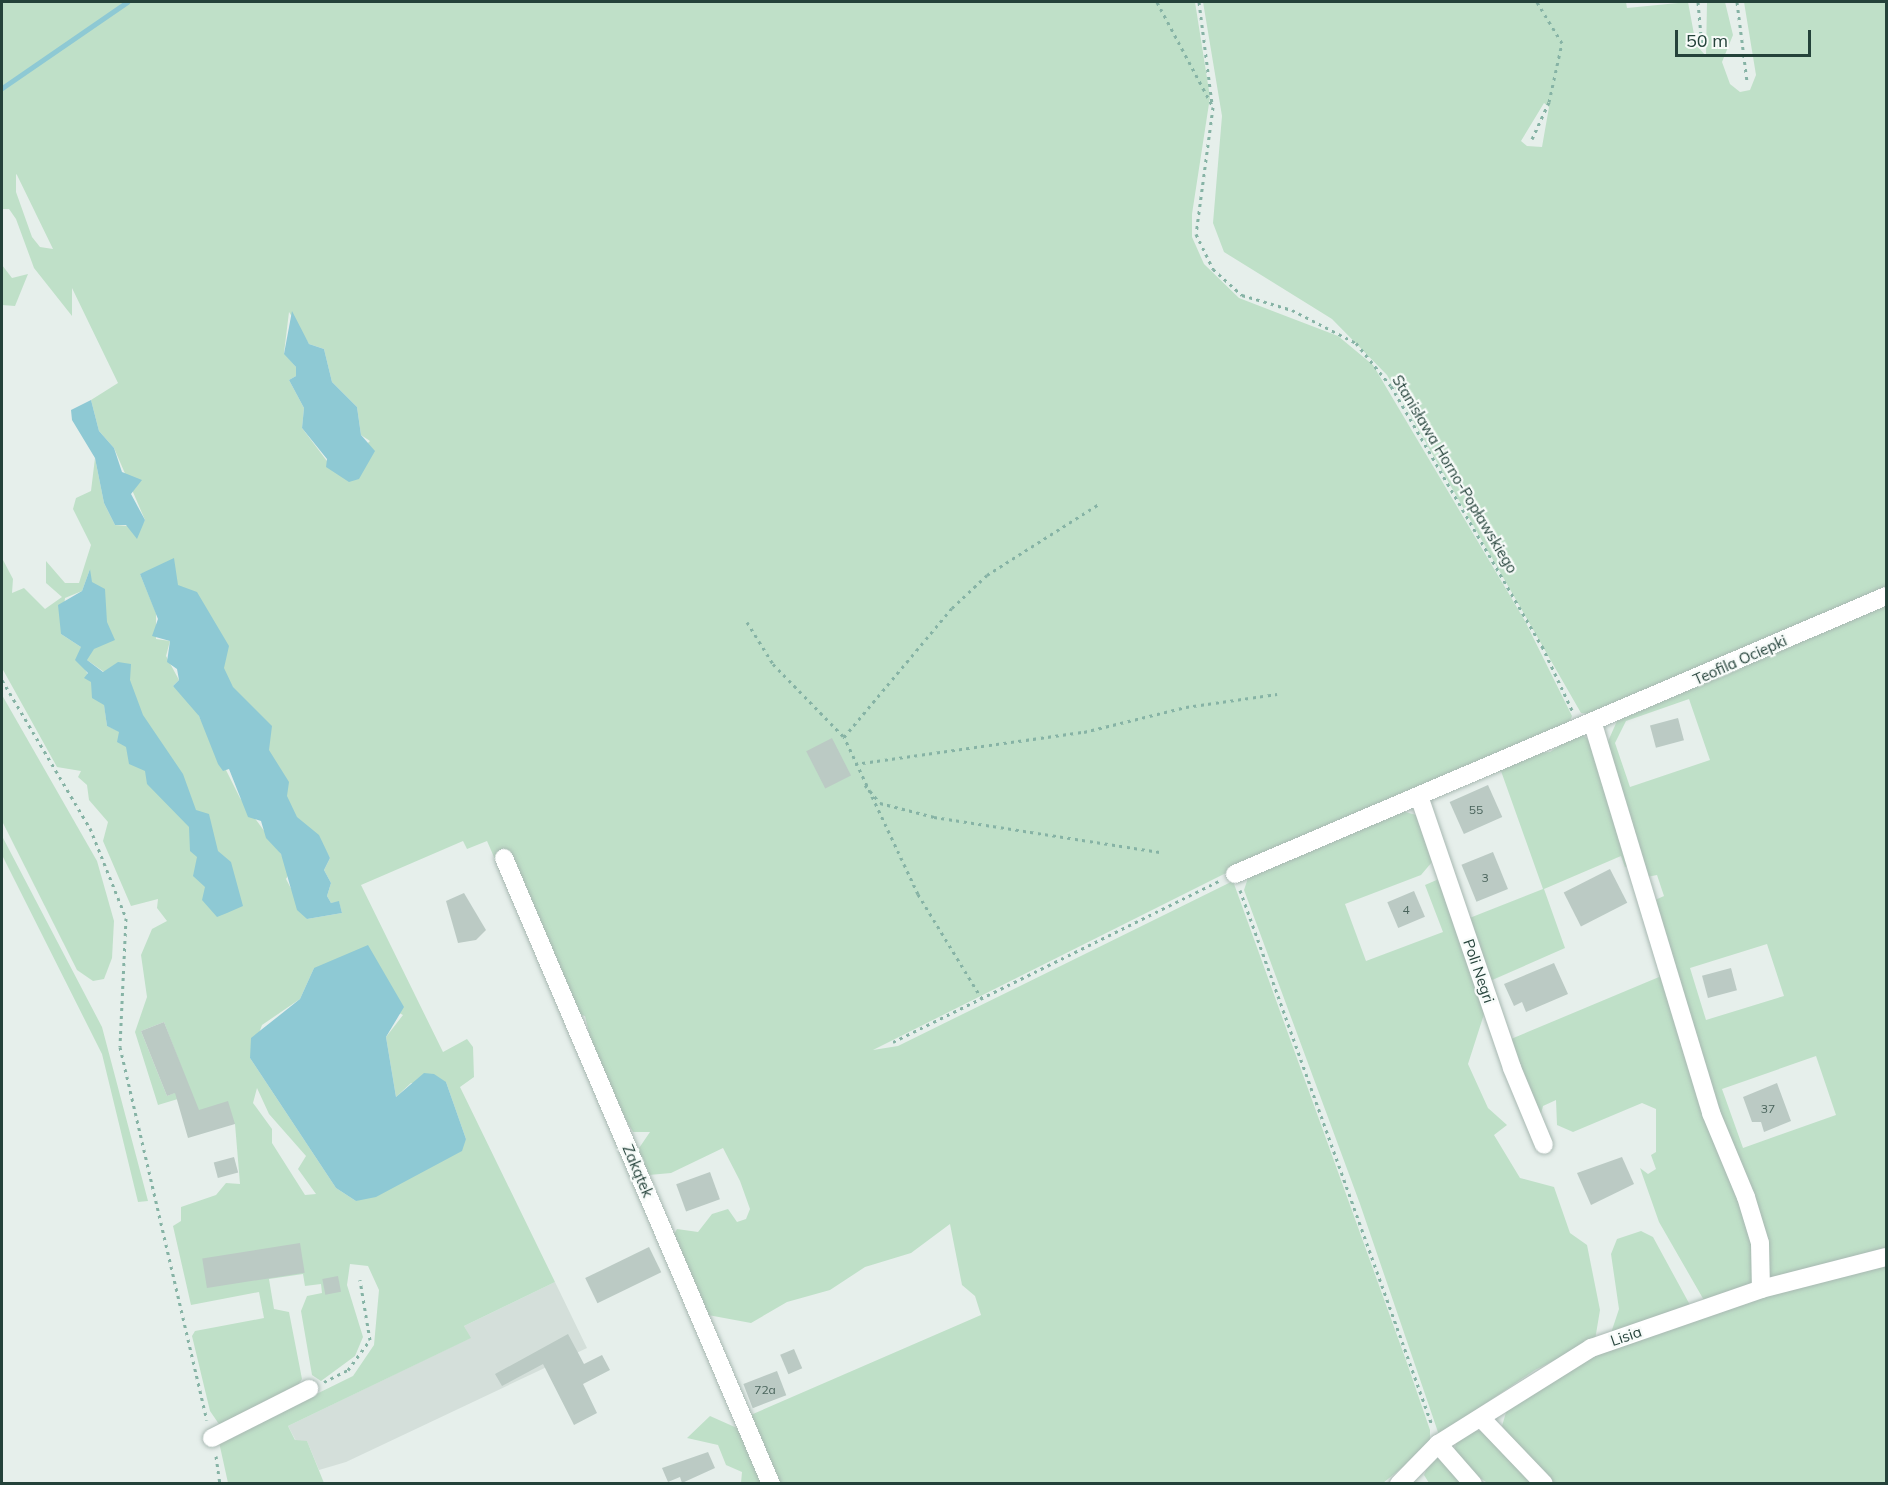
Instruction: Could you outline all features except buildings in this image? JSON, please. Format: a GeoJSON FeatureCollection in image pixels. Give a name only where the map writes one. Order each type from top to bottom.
{"type":"FeatureCollection","features":[{"type":"Feature","properties":{"kind":"street","name":"Teofila Ociepki"},"geometry":{"type":"LineString","coordinates":[[1235,874],[1419,796],[1545,739],[1593,724],[1887,596]]}},
{"type":"Feature","properties":{"kind":"street"},"geometry":{"type":"LineString","coordinates":[[1593,724],[1711,1113],[1746,1197],[1760,1243],[1761,1289]]}},
{"type":"Feature","properties":{"kind":"street","name":"Poli Negri"},"geometry":{"type":"LineString","coordinates":[[1419,796],[1544,1145]]}},
{"type":"Feature","properties":{"kind":"street","name":"Zakątek"},"geometry":{"type":"LineString","coordinates":[[504,858],[771,1484]]}},
{"type":"Feature","properties":{"kind":"street","name":"Lisia"},"geometry":{"type":"LineString","coordinates":[[1399,1484],[1438,1444],[1591,1348],[1761,1289],[1887,1257]]}},
{"type":"Feature","properties":{"kind":"street"},"geometry":{"type":"LineString","coordinates":[[212,1438],[309,1389]]}},
{"type":"Feature","properties":{"kind":"street"},"geometry":{"type":"LineString","coordinates":[[1481,1418],[1544,1484]]}},
{"type":"Feature","properties":{"kind":"street"},"geometry":{"type":"LineString","coordinates":[[1438,1444],[1473,1484]]}},
{"type":"Feature","properties":{"kind":"path"},"geometry":{"type":"LineString","coordinates":[[1157,2],[1213,107]]}},
{"type":"Feature","properties":{"kind":"path","name":"Stanisława Horno-Popławskiego"},"geometry":{"type":"LineString","coordinates":[[1199,2],[1213,107],[1196,234],[1213,269],[1242,296],[1292,310],[1356,343],[1391,386],[1537,637],[1575,715],[1593,724]]}},
{"type":"Feature","properties":{"kind":"path"},"geometry":{"type":"LineString","coordinates":[[1532,139],[1549,102],[1562,43],[1537,2]]}},
{"type":"Feature","properties":{"kind":"path"},"geometry":{"type":"LineString","coordinates":[[1698,2],[1702,48]]}},
{"type":"Feature","properties":{"kind":"path"},"geometry":{"type":"LineString","coordinates":[[1737,2],[1747,81]]}},
{"type":"Feature","properties":{"kind":"path"},"geometry":{"type":"LineString","coordinates":[[844,737],[952,608],[987,575],[1099,504]]}},
{"type":"Feature","properties":{"kind":"path"},"geometry":{"type":"LineString","coordinates":[[747,622],[773,664],[844,737],[862,781],[918,894],[982,999]]}},
{"type":"Feature","properties":{"kind":"path"},"geometry":{"type":"LineString","coordinates":[[2,680],[90,828],[126,918],[120,1047],[212,1438],[220,1484]]}},
{"type":"Feature","properties":{"kind":"path"},"geometry":{"type":"LineString","coordinates":[[855,764],[1084,732],[1186,707],[1277,694]]}},
{"type":"Feature","properties":{"kind":"path"},"geometry":{"type":"LineString","coordinates":[[862,781],[880,803],[934,817],[1161,852]]}},
{"type":"Feature","properties":{"kind":"path"},"geometry":{"type":"LineString","coordinates":[[893,1042],[1235,874],[1438,1444]]}},
{"type":"Feature","properties":{"kind":"path"},"geometry":{"type":"LineString","coordinates":[[309,1389],[348,1370],[370,1340],[360,1280]]}},
{"type":"Feature","properties":{"kind":"shaded area"},"geometry":{"type":"Polygon","coordinates":[[[555,1282],[587,1348],[346,1462],[319,1470],[307,1441],[296,1441],[288,1426],[470,1338],[464,1326],[555,1282]]]}},
{"type":"Feature","properties":{"kind":"green space"},"geometry":{"type":"Polygon","coordinates":[[[2,2],[1195,2],[1210,97],[1192,214],[1192,237],[1204,264],[1239,298],[1338,336],[1373,365],[1525,621],[1572,716],[1568,726],[1232,870],[873,1050],[898,1046],[1233,881],[1407,1363],[1430,1430],[1430,1445],[1383,1483],[741,1483],[742,1472],[726,1465],[718,1445],[687,1438],[710,1416],[737,1428],[746,1444],[746,1417],[981,1315],[975,1296],[962,1285],[950,1224],[911,1253],[865,1267],[830,1290],[787,1302],[751,1323],[708,1315],[673,1236],[677,1229],[698,1232],[712,1214],[728,1209],[737,1222],[746,1219],[750,1209],[740,1181],[723,1148],[671,1173],[649,1175],[637,1151],[650,1132],[633,1132],[622,1113],[594,1054],[585,1016],[561,1010],[487,841],[467,849],[463,841],[361,885],[443,1052],[467,1039],[473,1047],[474,1077],[460,1087],[555,1282],[464,1326],[471,1338],[288,1426],[295,1440],[307,1441],[324,1483],[228,1483],[219,1442],[353,1376],[374,1345],[379,1290],[368,1266],[350,1264],[347,1285],[363,1337],[355,1356],[321,1381],[312,1375],[301,1311],[307,1296],[322,1293],[321,1284],[305,1286],[303,1274],[269,1279],[274,1309],[289,1312],[302,1379],[293,1393],[223,1430],[210,1411],[192,1336],[195,1331],[264,1318],[259,1292],[191,1305],[173,1226],[181,1221],[181,1207],[216,1195],[226,1183],[240,1184],[235,1124],[196,1111],[191,1095],[158,1105],[135,1032],[147,997],[141,955],[152,929],[167,921],[157,908],[158,899],[131,906],[103,841],[108,822],[89,800],[87,785],[78,777],[81,771],[57,767],[2,668],[2,558],[13,579],[12,593],[24,588],[45,609],[62,597],[46,583],[46,561],[65,583],[79,583],[91,545],[73,509],[76,498],[91,491],[95,458],[104,503],[115,525],[141,527],[145,520],[114,448],[99,431],[91,400],[118,383],[72,288],[72,316],[34,268],[16,219],[9,209],[2,209],[2,2]],[[16,174],[16,192],[32,237],[40,247],[53,249],[16,174]],[[289,312],[284,353],[296,367],[296,376],[289,380],[304,408],[302,428],[336,473],[370,441],[361,435],[357,407],[332,382],[324,349],[309,344],[289,312]],[[159,568],[140,574],[156,613],[156,639],[170,641],[166,656],[179,680],[173,686],[190,698],[240,798],[281,854],[290,872],[286,879],[307,919],[342,913],[339,902],[331,903],[327,896],[331,883],[324,870],[330,858],[324,847],[299,826],[244,710],[159,568]],[[90,569],[82,591],[65,598],[61,634],[81,647],[81,662],[104,704],[107,726],[153,746],[104,672],[87,660],[90,569]],[[314,968],[300,999],[262,1025],[250,1058],[336,1188],[356,1201],[466,1139],[446,1082],[411,1083],[396,1097],[386,1037],[403,1015],[314,968]],[[164,1022],[141,1031],[167,1096],[189,1087],[164,1022]],[[257,1088],[253,1103],[272,1129],[272,1143],[305,1195],[316,1194],[298,1169],[306,1156],[269,1114],[257,1088]]]}},
{"type":"Feature","properties":{"kind":"green space"},"geometry":{"type":"Polygon","coordinates":[[[1203,2],[1626,2],[1627,8],[1688,2],[1696,45],[1706,56],[1707,2],[1725,2],[1733,35],[1722,62],[1730,84],[1740,92],[1750,90],[1756,75],[1744,2],[1886,2],[1886,591],[1592,714],[1581,713],[1387,375],[1332,319],[1224,252],[1213,223],[1222,116],[1203,2]],[[1544,103],[1521,141],[1527,146],[1542,147],[1549,107],[1544,103]]]}},
{"type":"Feature","properties":{"kind":"green space"},"geometry":{"type":"Polygon","coordinates":[[[2,265],[12,278],[28,274],[15,306],[2,305],[2,265]]]}},
{"type":"Feature","properties":{"kind":"green space"},"geometry":{"type":"Polygon","coordinates":[[[1886,605],[1886,1251],[1767,1282],[1655,900],[1664,896],[1657,875],[1647,877],[1606,746],[1617,721],[1886,605]],[[1689,699],[1626,721],[1615,743],[1630,787],[1710,760],[1689,699]],[[1767,944],[1690,968],[1706,1020],[1784,996],[1767,944]],[[1816,1056],[1722,1089],[1743,1148],[1836,1115],[1816,1056]]]}},
{"type":"Feature","properties":{"kind":"green space"},"geometry":{"type":"Polygon","coordinates":[[[2,695],[97,861],[114,921],[112,958],[104,979],[93,981],[77,970],[2,821],[2,695]]]}},
{"type":"Feature","properties":{"kind":"green space"},"geometry":{"type":"Polygon","coordinates":[[[1579,733],[1594,743],[1632,864],[1625,867],[1621,856],[1544,889],[1565,948],[1490,981],[1467,919],[1543,889],[1501,771],[1472,782],[1528,754],[1550,752],[1579,733]]]}},
{"type":"Feature","properties":{"kind":"green space"},"geometry":{"type":"Polygon","coordinates":[[[1402,811],[1416,815],[1432,862],[1421,875],[1345,904],[1366,961],[1443,932],[1425,885],[1439,879],[1486,1008],[1468,1064],[1488,1108],[1507,1125],[1494,1135],[1520,1178],[1554,1187],[1570,1233],[1587,1245],[1600,1310],[1595,1340],[1535,1370],[1439,1435],[1360,1204],[1244,890],[1250,872],[1402,811]]]}},
{"type":"Feature","properties":{"kind":"green space"},"geometry":{"type":"Polygon","coordinates":[[[2,836],[102,1027],[148,1201],[138,1202],[102,1054],[2,855],[2,836]]]}},
{"type":"Feature","properties":{"kind":"green space"},"geometry":{"type":"Polygon","coordinates":[[[1659,964],[1754,1244],[1752,1284],[1705,1302],[1659,1222],[1640,1168],[1648,1174],[1656,1169],[1651,1155],[1656,1152],[1656,1109],[1642,1103],[1573,1132],[1557,1125],[1556,1100],[1543,1106],[1539,1121],[1511,1039],[1659,977],[1659,964]]]}},
{"type":"Feature","properties":{"kind":"green space"},"geometry":{"type":"Polygon","coordinates":[[[1641,1231],[1653,1237],[1690,1305],[1611,1333],[1619,1309],[1611,1254],[1617,1239],[1641,1231]]]}},
{"type":"Feature","properties":{"kind":"green space"},"geometry":{"type":"Polygon","coordinates":[[[1886,1263],[1886,1483],[1550,1483],[1502,1426],[1507,1409],[1584,1360],[1789,1287],[1886,1263]]]}},
{"type":"Feature","properties":{"kind":"green space"},"geometry":{"type":"Polygon","coordinates":[[[1471,1431],[1481,1431],[1531,1483],[1486,1482],[1465,1468],[1454,1453],[1456,1443],[1471,1431]]]}},
{"type":"Feature","properties":{"kind":"green space"},"geometry":{"type":"Polygon","coordinates":[[[1440,1456],[1464,1483],[1429,1483],[1424,1475],[1430,1461],[1440,1456]]]}},
{"type":"Feature","properties":{"kind":"water"},"geometry":{"type":"Polygon","coordinates":[[[292,311],[309,344],[324,349],[332,382],[357,407],[361,435],[375,451],[359,479],[349,482],[326,467],[327,459],[302,428],[304,408],[289,380],[296,376],[296,367],[284,354],[292,311]]]}},
{"type":"Feature","properties":{"kind":"water"},"geometry":{"type":"Polygon","coordinates":[[[91,400],[99,431],[114,448],[122,472],[142,480],[131,494],[145,520],[137,539],[126,525],[115,525],[104,503],[95,458],[72,420],[71,410],[91,400]]]}},
{"type":"Feature","properties":{"kind":"water"},"geometry":{"type":"Polygon","coordinates":[[[174,558],[178,585],[197,592],[229,646],[224,668],[233,687],[272,726],[269,750],[289,782],[287,796],[297,817],[319,835],[330,858],[324,870],[331,883],[327,896],[331,903],[339,901],[342,913],[307,919],[297,910],[281,854],[266,838],[261,821],[248,817],[229,769],[223,771],[218,764],[199,716],[173,686],[179,680],[177,669],[167,662],[170,641],[152,636],[158,619],[140,574],[174,558]]]}},
{"type":"Feature","properties":{"kind":"water"},"geometry":{"type":"Polygon","coordinates":[[[90,569],[92,582],[105,589],[107,622],[115,640],[94,649],[87,660],[103,672],[118,662],[131,664],[130,680],[143,715],[183,774],[196,810],[209,814],[218,851],[231,862],[243,906],[217,917],[202,900],[205,887],[193,876],[197,857],[190,851],[189,827],[147,784],[145,771],[129,764],[126,747],[117,742],[119,732],[107,726],[104,705],[92,698],[91,682],[84,678],[88,673],[75,660],[81,647],[61,634],[58,605],[82,591],[90,569]]]}},
{"type":"Feature","properties":{"kind":"water"},"geometry":{"type":"Polygon","coordinates":[[[368,945],[404,1007],[386,1037],[396,1097],[424,1073],[434,1074],[446,1082],[466,1139],[462,1151],[376,1197],[356,1201],[336,1188],[250,1058],[251,1038],[300,999],[314,968],[368,945]]]}},
{"type":"Feature","properties":{"kind":"waterway"},"geometry":{"type":"LineString","coordinates":[[2,88],[127,2]]}}]}
